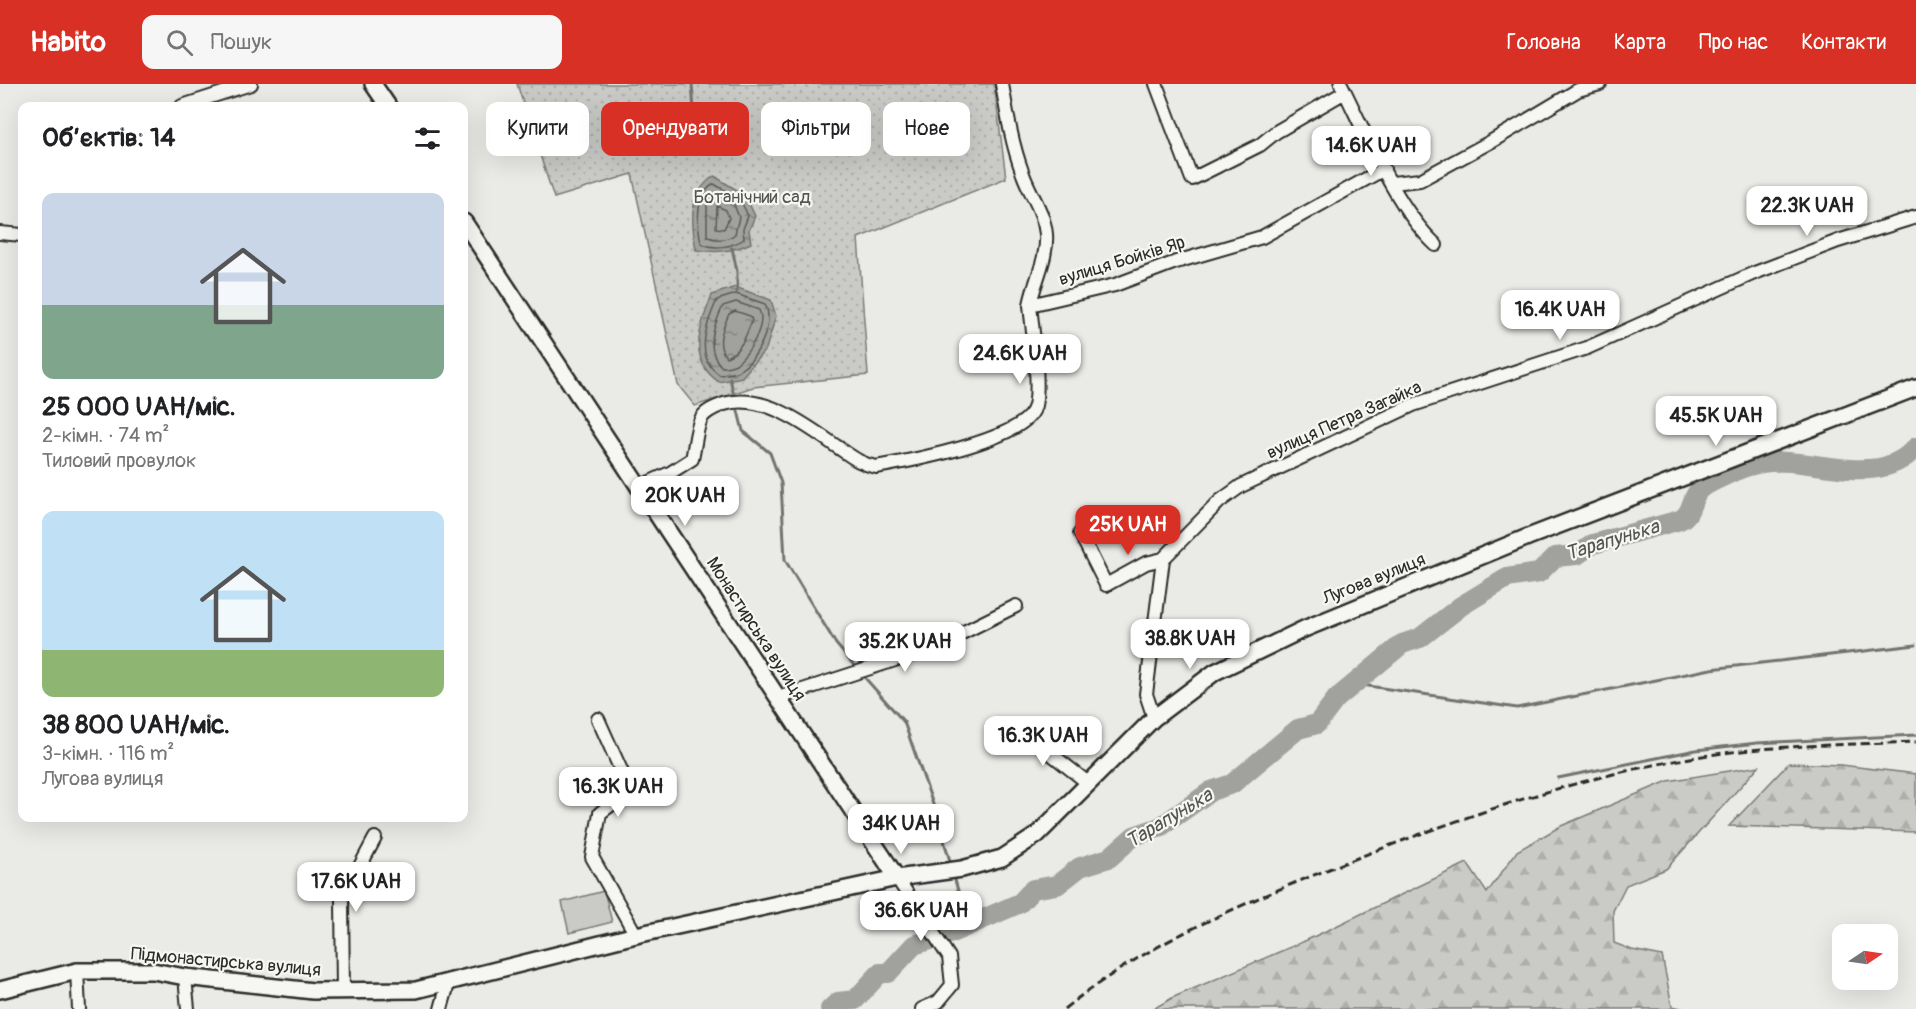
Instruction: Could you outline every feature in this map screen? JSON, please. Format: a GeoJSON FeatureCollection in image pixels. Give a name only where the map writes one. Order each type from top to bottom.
{"type":"FeatureCollection","features":[{"type":"Feature","properties":{"kind":"street"},"geometry":{"type":"LineString","coordinates":[[195,102],[251,84]]}},
{"type":"Feature","properties":{"kind":"street"},"geometry":{"type":"LineString","coordinates":[[373,84],[385,102]]}},
{"type":"Feature","properties":{"kind":"street"},"geometry":{"type":"LineString","coordinates":[[639,488],[692,459],[701,417],[714,408],[734,402],[753,402],[777,411],[837,447],[859,464],[876,467],[986,440],[1026,420],[1035,409],[1035,362],[1030,306],[1044,255],[1046,234],[1039,207],[1023,173],[1002,84]]}},
{"type":"Feature","properties":{"kind":"street"},"geometry":{"type":"LineString","coordinates":[[1156,84],[1192,179],[1260,145],[1343,88],[1392,183],[1420,230],[1436,245]]}},
{"type":"Feature","properties":{"kind":"street"},"geometry":{"type":"LineString","coordinates":[[1392,183],[1420,180],[1578,90],[1600,84]]}},
{"type":"Feature","properties":{"kind":"street","name":"вулиця Бойків Яр"},"geometry":{"type":"LineString","coordinates":[[1030,306],[1115,285],[1176,262],[1262,237],[1384,169]]}},
{"type":"Feature","properties":{"kind":"street","name":"вулиця Петра Загайка"},"geometry":{"type":"LineString","coordinates":[[1162,559],[1220,501],[1241,486],[1413,405],[1587,348],[1752,274],[1838,241],[1916,217]]}},
{"type":"Feature","properties":{"kind":"street","name":"Монастирська вулиця"},"geometry":{"type":"LineString","coordinates":[[468,228],[897,878]]}},
{"type":"Feature","properties":{"kind":"street"},"geometry":{"type":"LineString","coordinates":[[0,233],[18,235]]}},
{"type":"Feature","properties":{"kind":"street","name":"Лугова вулиця"},"geometry":{"type":"LineString","coordinates":[[897,878],[962,869],[1002,858],[1037,835],[1154,718],[1215,672],[1304,629],[1528,537],[1916,387]]}},
{"type":"Feature","properties":{"kind":"street"},"geometry":{"type":"LineString","coordinates":[[1080,533],[1106,585],[1146,563],[1162,559],[1146,694],[1154,718]]}},
{"type":"Feature","properties":{"kind":"street"},"geometry":{"type":"LineString","coordinates":[[778,698],[932,648],[1016,606]]}},
{"type":"Feature","properties":{"kind":"street"},"geometry":{"type":"LineString","coordinates":[[598,719],[628,788],[624,795],[600,813],[592,857],[636,935]]}},
{"type":"Feature","properties":{"kind":"street"},"geometry":{"type":"LineString","coordinates":[[1016,726],[1088,783]]}},
{"type":"Feature","properties":{"kind":"street","name":"Підмонастирська вулиця"},"geometry":{"type":"LineString","coordinates":[[343,991],[342,900],[375,838]]}},
{"type":"Feature","properties":{"kind":"street"},"geometry":{"type":"LineString","coordinates":[[897,878],[949,957],[952,985],[938,1002],[922,1009]]}},
{"type":"Feature","properties":{"kind":"street","name":"Підмонастирська вулиця"},"geometry":{"type":"LineString","coordinates":[[0,990],[77,971],[153,971],[185,977],[313,991],[416,990],[448,984],[636,935],[897,878]]}},
{"type":"Feature","properties":{"kind":"street"},"geometry":{"type":"LineString","coordinates":[[77,971],[79,1009]]}},
{"type":"Feature","properties":{"kind":"street"},"geometry":{"type":"LineString","coordinates":[[185,977],[188,1009]]}},
{"type":"Feature","properties":{"kind":"street"},"geometry":{"type":"LineString","coordinates":[[441,1009],[448,984]]}},
{"type":"Feature","properties":{"kind":"green space","name":"Ботанічний сад"},"geometry":{"type":"Polygon","coordinates":[[[517,84],[994,84],[1006,178],[858,238],[868,375],[753,387],[695,406],[678,385],[632,174],[554,198],[540,156],[589,156],[589,102],[523,102],[517,84]]]}},
{"type":"Feature","properties":{"kind":"green space"},"geometry":{"type":"Polygon","coordinates":[[[1789,763],[1841,765],[1916,774],[1916,832],[1729,826],[1789,763]]]}},
{"type":"Feature","properties":{"kind":"green space"},"geometry":{"type":"Polygon","coordinates":[[[1759,766],[1666,869],[1626,885],[1613,911],[1614,943],[1632,950],[1662,956],[1672,1006],[1685,1009],[1153,1009],[1174,997],[1307,940],[1467,863],[1487,893],[1517,851],[1561,826],[1668,781],[1759,766]]]}},
{"type":"Feature","properties":{"kind":"green space"},"geometry":{"type":"Polygon","coordinates":[[[604,891],[612,922],[569,933],[562,902],[604,891]]]}},
{"type":"Feature","properties":{"kind":"water"},"geometry":{"type":"Polygon","coordinates":[[[714,176],[745,195],[755,216],[749,230],[751,243],[724,251],[696,250],[693,209],[700,191],[714,176]]]}},
{"type":"Feature","properties":{"kind":"water"},"geometry":{"type":"Polygon","coordinates":[[[735,287],[771,300],[776,316],[766,349],[742,377],[719,382],[702,363],[699,352],[701,329],[712,295],[735,287]]]}},
{"type":"Feature","properties":{"kind":"waterway","name":"Тарапунька"},"geometry":{"type":"LineString","coordinates":[[692,84],[693,102]]}},
{"type":"Feature","properties":{"kind":"waterway","name":"Тарапунька"},"geometry":{"type":"LineString","coordinates":[[732,248],[737,271],[737,292]]}},
{"type":"Feature","properties":{"kind":"waterway","name":"Тарапунька"},"geometry":{"type":"LineString","coordinates":[[730,378],[733,392]]}},
{"type":"Feature","properties":{"kind":"waterway","name":"Тарапунька"},"geometry":{"type":"LineString","coordinates":[[738,411],[743,431],[770,453],[781,483],[785,560],[836,644],[853,664]]}},
{"type":"Feature","properties":{"kind":"waterway","name":"Тарапунька"},"geometry":{"type":"LineString","coordinates":[[830,1009],[838,1002],[855,1000],[880,973],[888,973],[914,945],[949,934],[1020,903],[1033,889],[1057,885],[1080,867],[1109,858],[1134,836],[1160,827],[1211,791],[1232,784],[1298,729],[1317,724],[1336,699],[1402,644],[1420,638],[1461,606],[1507,578],[1539,573],[1555,557],[1577,555],[1593,544],[1680,520],[1687,514],[1702,487],[1749,466],[1770,462],[1792,462],[1837,468],[1880,468],[1899,461],[1916,447]]}},
{"type":"Feature","properties":{"kind":"waterway","name":"Тарапунька"},"geometry":{"type":"LineString","coordinates":[[1355,684],[1517,708],[1711,669],[1916,645]]}},
{"type":"Feature","properties":{"kind":"waterway","name":"Тарапунька"},"geometry":{"type":"LineString","coordinates":[[866,679],[904,722],[950,861]]}},
{"type":"Feature","properties":{"kind":"waterway"},"geometry":{"type":"LineString","coordinates":[[1558,778],[1696,750],[1757,743],[1916,735]]}},
{"type":"Feature","properties":{"kind":"waterway","name":"Тарапунька"},"geometry":{"type":"LineString","coordinates":[[955,880],[968,926]]}},
{"type":"Feature","properties":{"kind":"railway"},"geometry":{"type":"LineString","coordinates":[[1064,1009],[1125,966],[1225,913],[1373,852],[1504,805],[1639,768],[1713,754],[1800,746],[1916,742]]}}]}
